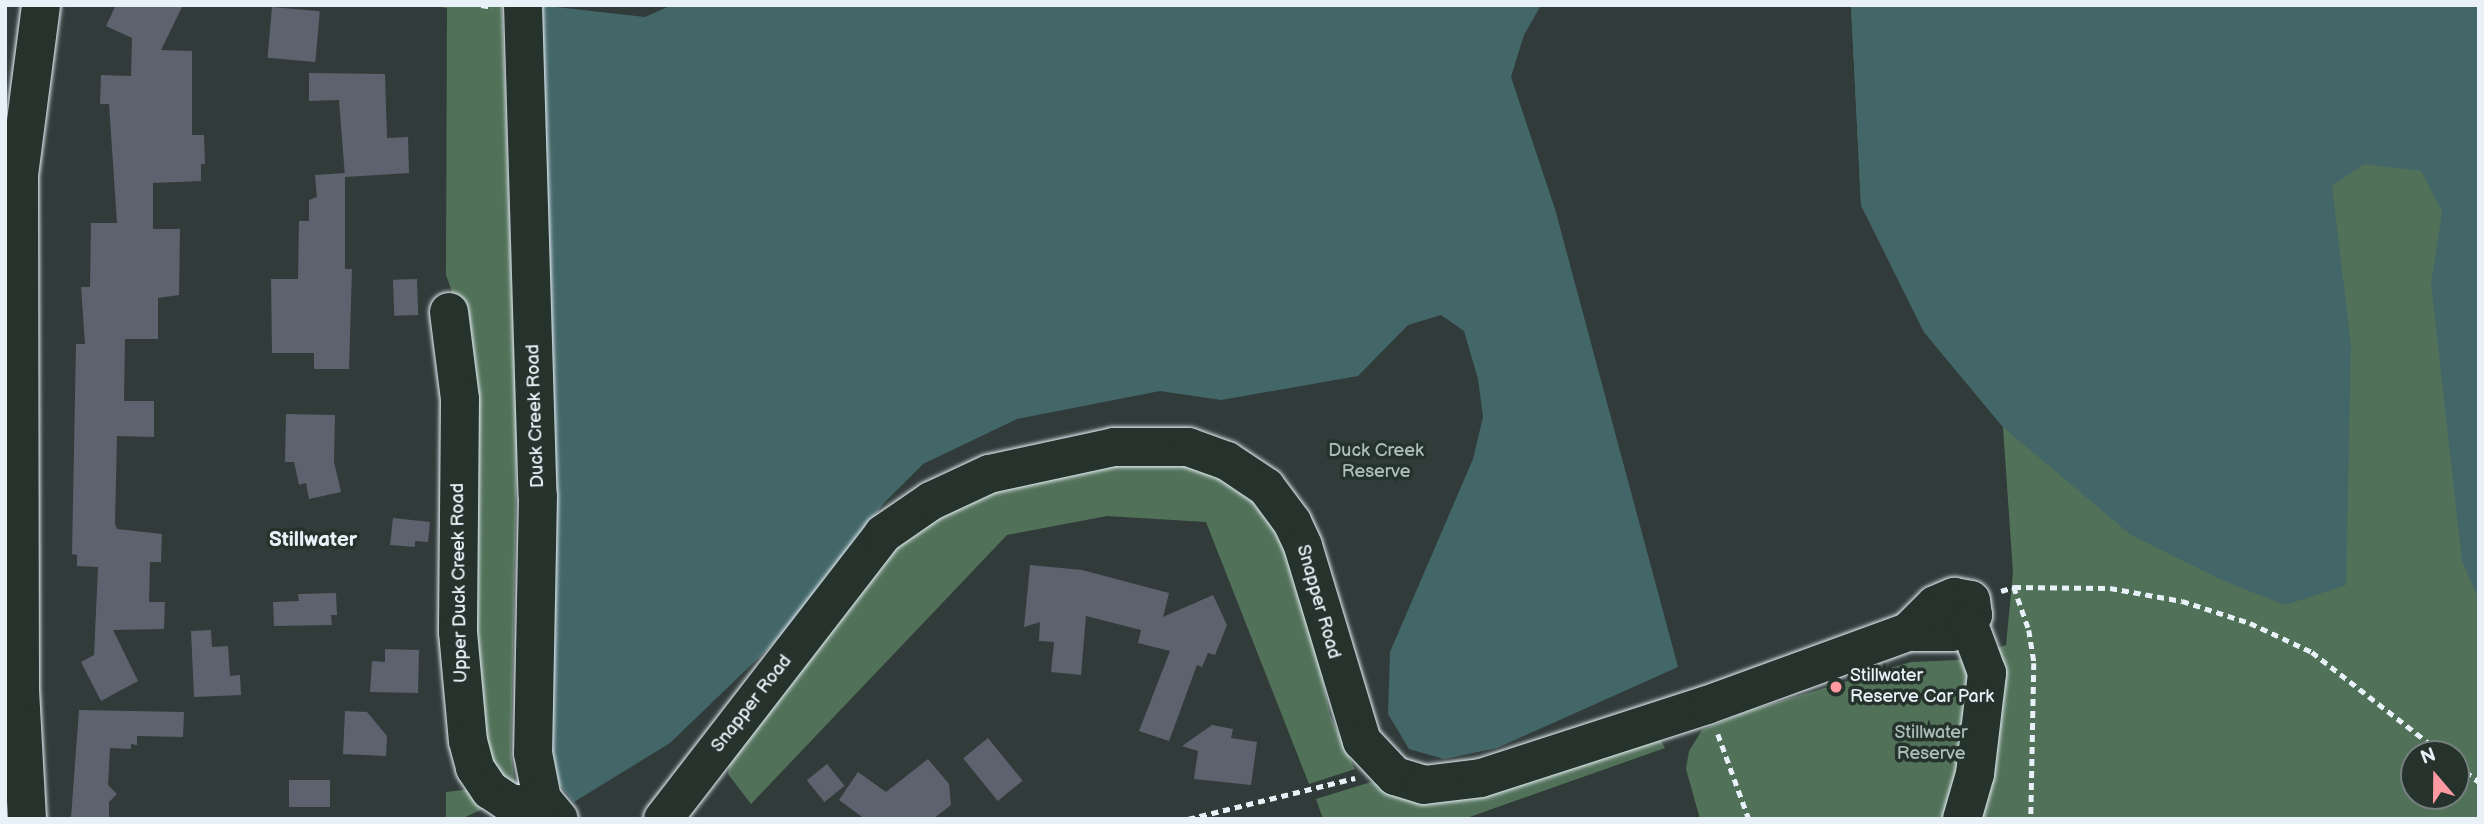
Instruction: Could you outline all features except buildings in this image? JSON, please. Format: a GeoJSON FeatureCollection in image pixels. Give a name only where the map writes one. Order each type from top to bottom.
{"type":"FeatureCollection","features":[{"type":"Feature","properties":{"kind":"street"},"geometry":{"type":"LineString","coordinates":[[27,819],[20,689],[19,175],[41,5]]}},
{"type":"Feature","properties":{"kind":"street","name":"Duck Creek Road"},"geometry":{"type":"LineString","coordinates":[[523,5],[538,496],[533,753],[551,809]]}},
{"type":"Feature","properties":{"kind":"street","name":"Upper Duck Creek Road"},"geometry":{"type":"LineString","coordinates":[[449,312],[460,399],[457,632],[468,741],[475,768],[490,790],[509,803],[551,809]]}},
{"type":"Feature","properties":{"kind":"street","name":"Snapper Road"},"geometry":{"type":"LineString","coordinates":[[663,819],[870,548],[900,521],[989,474],[1142,443],[1188,447],[1217,457],[1247,472],[1280,504],[1303,546],[1351,716],[1372,755],[1395,776],[1424,785],[1480,778],[1707,705],[1908,632],[1935,605],[1954,597],[1988,600]]}},
{"type":"Feature","properties":{"kind":"street"},"geometry":{"type":"LineString","coordinates":[[1962,819],[1975,774],[1987,673],[1988,600]]}},
{"type":"Feature","properties":{"kind":"path"},"geometry":{"type":"LineString","coordinates":[[1988,600],[2109,588],[2182,601],[2250,623],[2312,652],[2425,740]]}},
{"type":"Feature","properties":{"kind":"path"},"geometry":{"type":"LineString","coordinates":[[1988,600],[2029,630],[2034,663],[2031,819]]}},
{"type":"Feature","properties":{"kind":"path"},"geometry":{"type":"LineString","coordinates":[[1707,705],[1749,819]]}},
{"type":"Feature","properties":{"kind":"path"},"geometry":{"type":"LineString","coordinates":[[1188,819],[1355,779]]}},
{"type":"Feature","properties":{"kind":"green space"},"geometry":{"type":"Polygon","coordinates":[[[431,5],[502,5],[517,441],[511,751],[515,787],[482,773],[460,314],[446,275],[447,8],[431,5]]]}},
{"type":"Feature","properties":{"kind":"green space","name":"Stillwater Reserve"},"geometry":{"type":"Polygon","coordinates":[[[1851,5],[2479,90],[2479,819],[1700,819],[1686,769],[1689,751],[1702,730],[1748,711],[1911,662],[1958,660],[2006,645],[2013,573],[2003,427],[1924,332],[1861,205],[1851,5]]]}},
{"type":"Feature","properties":{"kind":"green space"},"geometry":{"type":"Polygon","coordinates":[[[1177,453],[1238,484],[1271,514],[1311,624],[1330,715],[1355,769],[1309,784],[1206,522],[1107,516],[1007,535],[751,804],[728,774],[732,750],[907,534],[980,492],[1177,453]]]}},
{"type":"Feature","properties":{"kind":"green space"},"geometry":{"type":"Polygon","coordinates":[[[1657,734],[1665,748],[1464,819],[1323,819],[1316,799],[1371,782],[1425,803],[1657,734]]]}},
{"type":"Feature","properties":{"kind":"green space"},"geometry":{"type":"Polygon","coordinates":[[[479,788],[494,804],[461,819],[446,819],[446,792],[479,788]]]}},
{"type":"Feature","properties":{"kind":"water"},"geometry":{"type":"Polygon","coordinates":[[[538,5],[645,17],[672,5],[1541,5],[1524,35],[1511,77],[1555,209],[1678,667],[1497,748],[1444,759],[1409,749],[1388,714],[1390,652],[1473,459],[1483,417],[1478,379],[1464,331],[1441,315],[1408,325],[1358,376],[1221,400],[1160,391],[1017,419],[923,464],[884,503],[781,636],[670,743],[574,802],[547,770],[538,5]]]}},
{"type":"Feature","properties":{"kind":"water"},"geometry":{"type":"Polygon","coordinates":[[[1851,5],[2479,5],[2479,600],[2462,561],[2431,283],[2442,212],[2421,171],[2364,164],[2332,186],[2351,345],[2346,585],[2285,605],[2224,581],[2131,535],[2003,427],[1924,332],[1861,205],[1851,5]]]}},
{"type":"Feature","properties":{"kind":"place","name":"Stillwater Reserve Car Park"},"geometry":{"type":"Point","coordinates":[1836,687]}},
{"type":"Feature","properties":{"kind":"district","name":"Stillwater"},"geometry":{"type":"Point","coordinates":[313,540]}},
{"type":"Feature","properties":{"kind":"park label","name":"Duck Creek Reserve"},"geometry":{"type":"Point","coordinates":[1376,462]}}]}
